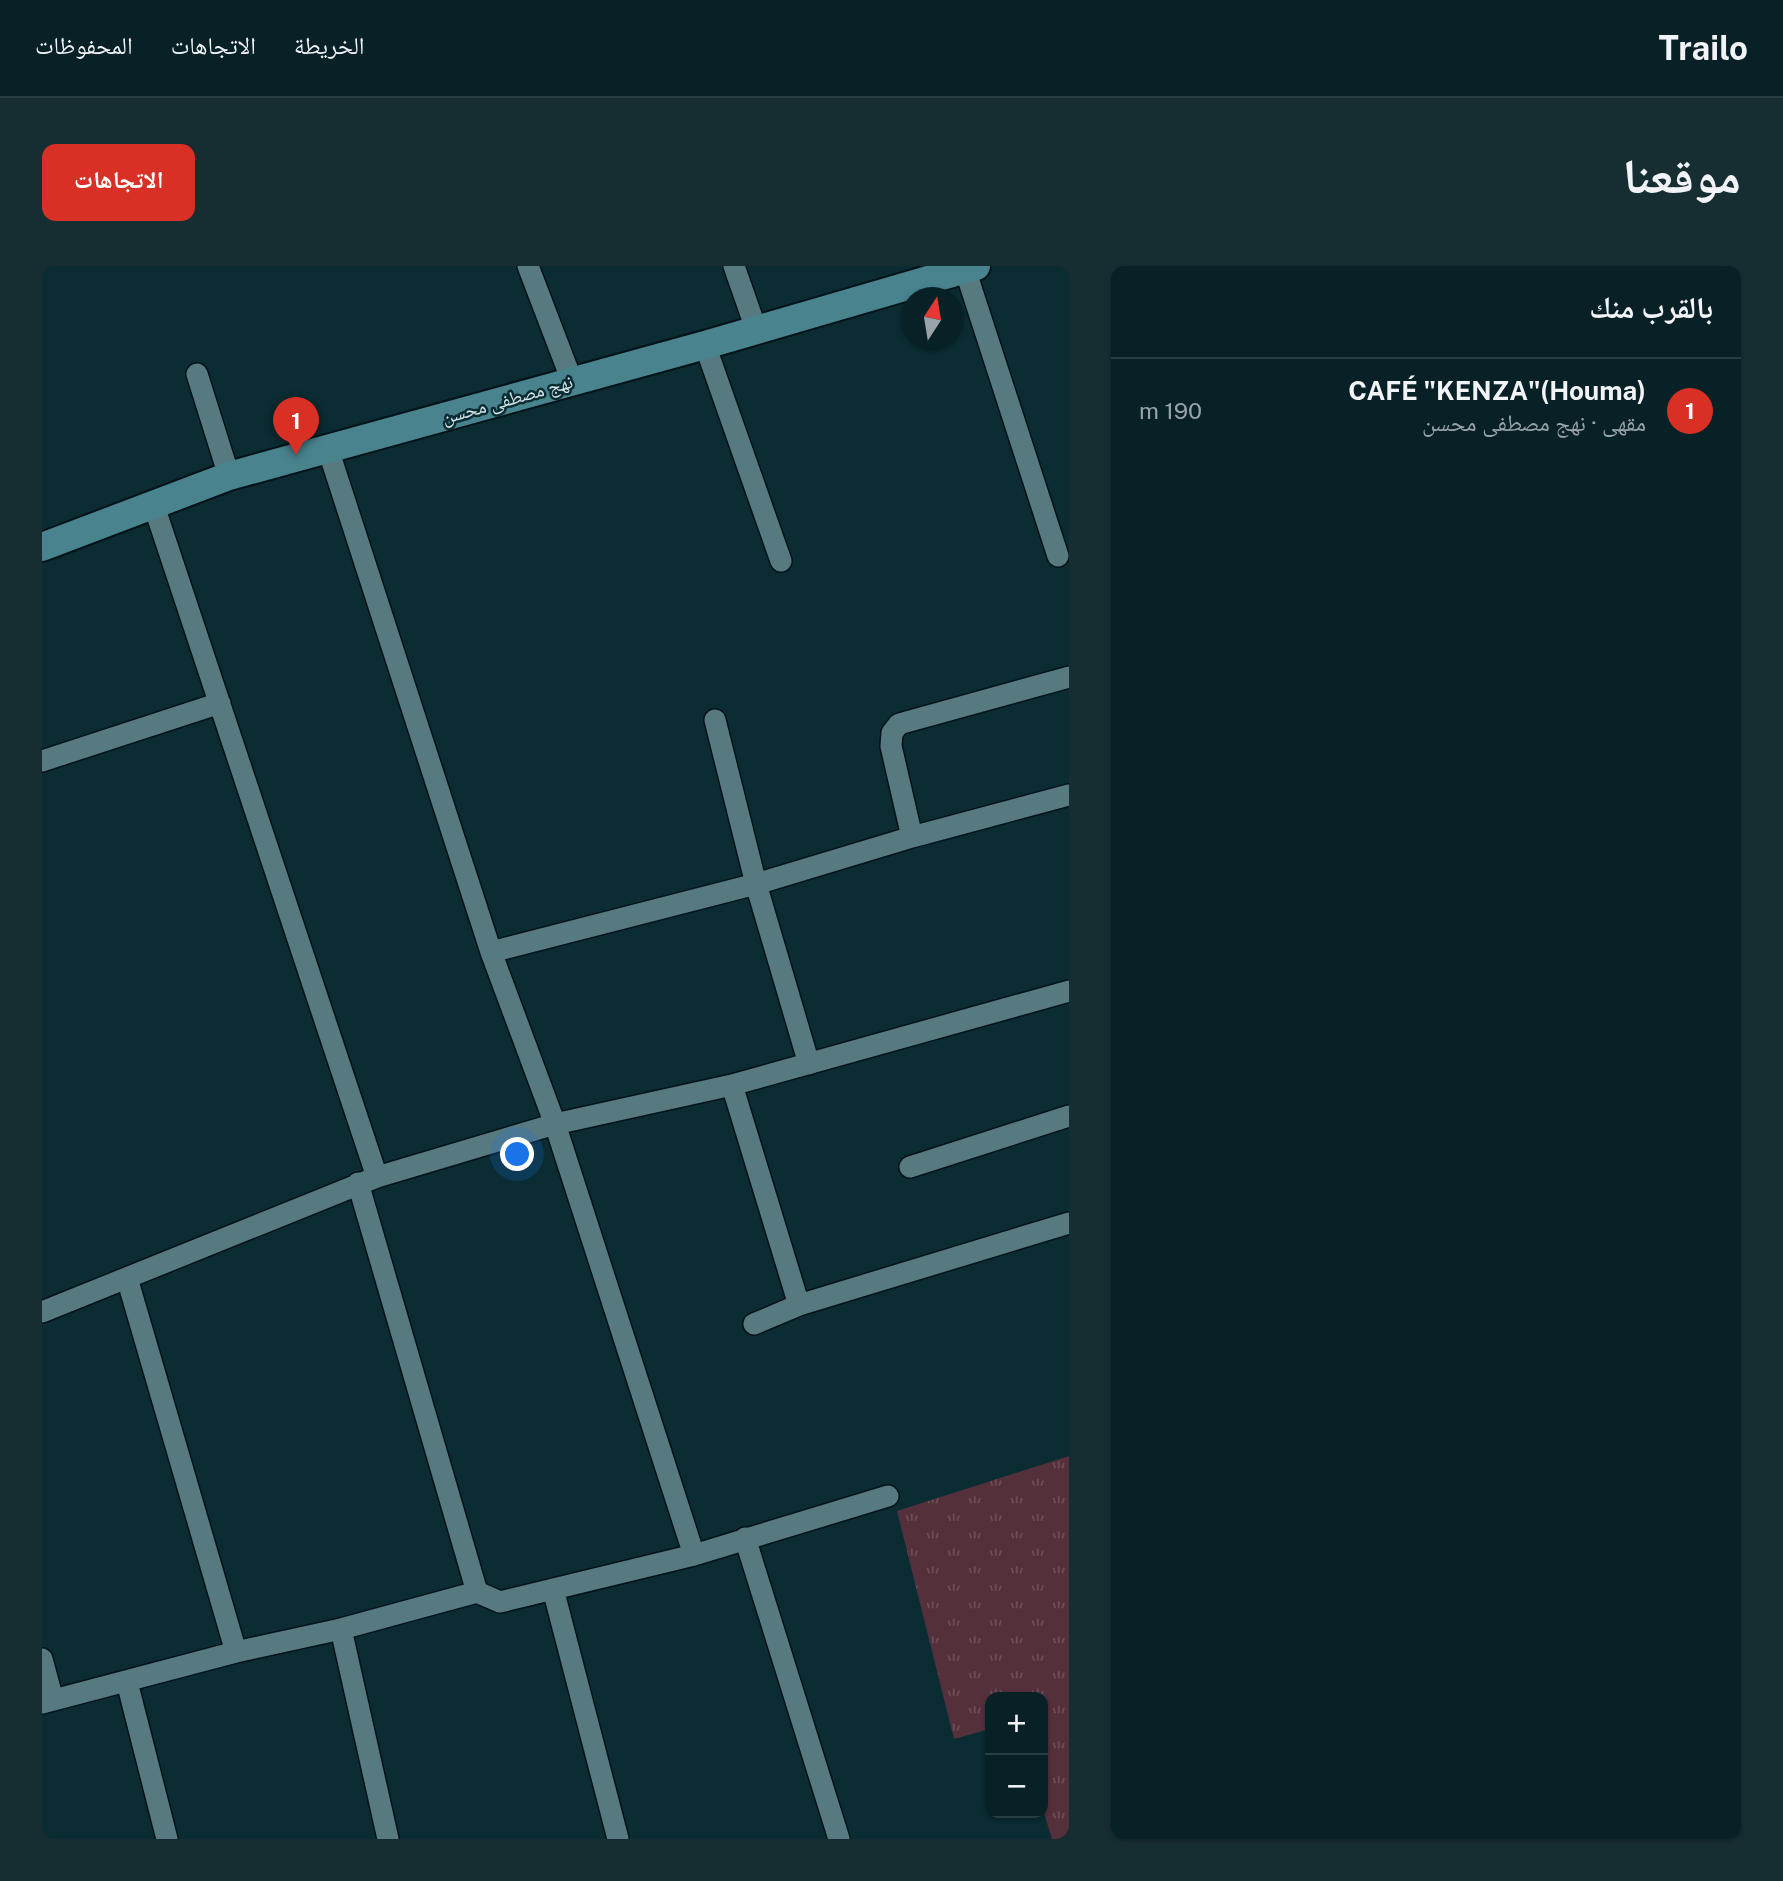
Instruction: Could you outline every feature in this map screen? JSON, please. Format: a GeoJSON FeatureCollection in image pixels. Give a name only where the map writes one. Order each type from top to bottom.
{"type":"FeatureCollection","features":[{"type":"Feature","properties":{"kind":"main road","name":"نهج مصطفى محسن"},"geometry":{"type":"LineString","coordinates":[[42,547],[229,476],[705,345],[968,267]]}},
{"type":"Feature","properties":{"kind":"street"},"geometry":{"type":"LineString","coordinates":[[528,266],[572,381]]}},
{"type":"Feature","properties":{"kind":"street"},"geometry":{"type":"LineString","coordinates":[[734,266],[756,329]]}},
{"type":"Feature","properties":{"kind":"street"},"geometry":{"type":"LineString","coordinates":[[968,267],[1058,556]]}},
{"type":"Feature","properties":{"kind":"street"},"geometry":{"type":"LineString","coordinates":[[705,345],[781,561]]}},
{"type":"Feature","properties":{"kind":"street"},"geometry":{"type":"LineString","coordinates":[[197,374],[229,476]]}},
{"type":"Feature","properties":{"kind":"street"},"geometry":{"type":"LineString","coordinates":[[328,449],[491,953],[555,1124],[694,1555]]}},
{"type":"Feature","properties":{"kind":"street"},"geometry":{"type":"LineString","coordinates":[[153,503],[220,703],[368,1180],[477,1592]]}},
{"type":"Feature","properties":{"kind":"street"},"geometry":{"type":"LineString","coordinates":[[912,837],[891,746],[892,733],[899,724],[1069,677]]}},
{"type":"Feature","properties":{"kind":"street"},"geometry":{"type":"LineString","coordinates":[[42,761],[220,703]]}},
{"type":"Feature","properties":{"kind":"street"},"geometry":{"type":"LineString","coordinates":[[715,720],[756,884],[808,1064]]}},
{"type":"Feature","properties":{"kind":"street"},"geometry":{"type":"LineString","coordinates":[[491,953],[756,884],[912,837],[1069,795]]}},
{"type":"Feature","properties":{"kind":"street"},"geometry":{"type":"LineString","coordinates":[[42,1311],[368,1180],[555,1124],[732,1085],[1069,991]]}},
{"type":"Feature","properties":{"kind":"street"},"geometry":{"type":"LineString","coordinates":[[732,1085],[799,1305]]}},
{"type":"Feature","properties":{"kind":"street"},"geometry":{"type":"LineString","coordinates":[[910,1167],[1069,1116]]}},
{"type":"Feature","properties":{"kind":"street"},"geometry":{"type":"LineString","coordinates":[[754,1324],[799,1305],[1069,1223]]}},
{"type":"Feature","properties":{"kind":"street"},"geometry":{"type":"LineString","coordinates":[[127,1278],[236,1652]]}},
{"type":"Feature","properties":{"kind":"street"},"geometry":{"type":"LineString","coordinates":[[42,1659],[48,1701],[236,1652],[341,1629],[477,1592],[500,1602],[694,1555],[888,1496]]}},
{"type":"Feature","properties":{"kind":"street"},"geometry":{"type":"LineString","coordinates":[[745,1538],[839,1839]]}},
{"type":"Feature","properties":{"kind":"street"},"geometry":{"type":"LineString","coordinates":[[553,1589],[618,1839]]}},
{"type":"Feature","properties":{"kind":"street"},"geometry":{"type":"LineString","coordinates":[[341,1629],[388,1839]]}},
{"type":"Feature","properties":{"kind":"street"},"geometry":{"type":"LineString","coordinates":[[127,1682],[167,1839]]}},
{"type":"Feature","properties":{"kind":"green space"},"geometry":{"type":"Polygon","coordinates":[[[1069,1456],[1069,1839],[1052,1839],[1045,1818],[1048,1818],[1048,1692],[985,1692],[985,1730],[954,1739],[897,1511],[1069,1456]]]}},
{"type":"Feature","properties":{"kind":"place","name":"CAFÉ \"KENZA\"(Houma)"},"geometry":{"type":"Point","coordinates":[296,455]}}]}
